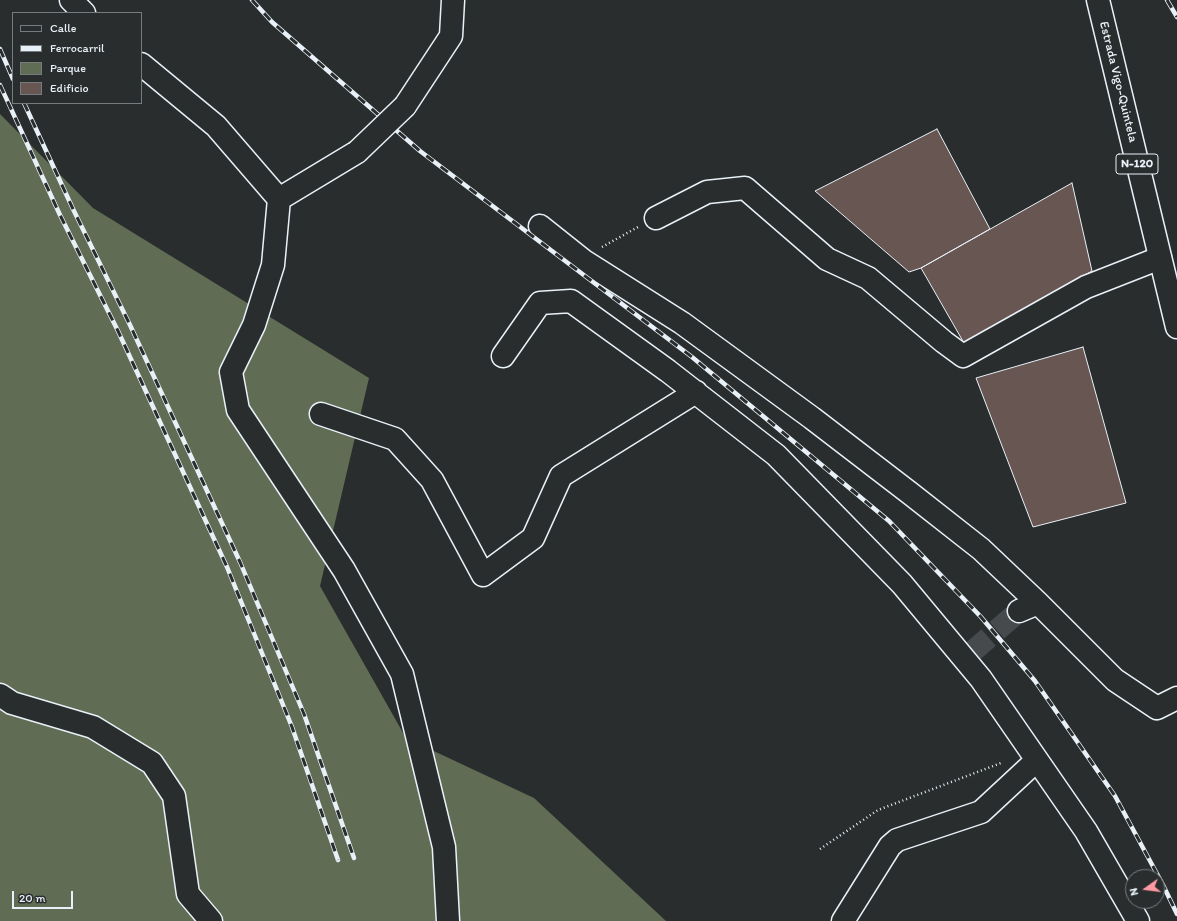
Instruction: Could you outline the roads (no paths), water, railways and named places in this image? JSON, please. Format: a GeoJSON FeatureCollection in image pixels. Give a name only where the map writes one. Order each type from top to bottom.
{"type":"FeatureCollection","features":[{"type":"Feature","properties":{"kind":"main road"},"geometry":{"type":"LineString","coordinates":[[71,0],[83,12]]}},
{"type":"Feature","properties":{"kind":"main road"},"geometry":{"type":"LineString","coordinates":[[279,199],[356,152],[405,106],[452,36],[453,0]]}},
{"type":"Feature","properties":{"kind":"main road","name":"Estrada Vigo-Quintela"},"geometry":{"type":"LineString","coordinates":[[1098,0],[1177,327]]}},
{"type":"Feature","properties":{"kind":"main road"},"geometry":{"type":"LineString","coordinates":[[142,65],[216,126],[279,199],[273,265],[254,325],[230,372],[238,410],[344,570],[402,674],[444,847],[448,921]]}},
{"type":"Feature","properties":{"kind":"main road"},"geometry":{"type":"LineString","coordinates":[[1140,173],[1177,309]]}},
{"type":"Feature","properties":{"kind":"main road"},"geometry":{"type":"LineString","coordinates":[[656,218],[706,192],[745,188],[827,259],[868,278],[944,342],[963,356],[1086,286],[1160,258]]}},
{"type":"Feature","properties":{"kind":"main road"},"geometry":{"type":"LineString","coordinates":[[540,226],[584,261],[682,322],[812,418],[981,549],[1029,607],[1115,680],[1157,708],[1177,698]]}},
{"type":"Feature","properties":{"kind":"main road"},"geometry":{"type":"LineString","coordinates":[[503,356],[540,304],[570,300],[696,392],[776,455],[902,584],[968,655],[980,679],[1086,831],[1138,921]]}},
{"type":"Feature","properties":{"kind":"main road"},"geometry":{"type":"LineString","coordinates":[[321,414],[395,439],[432,480],[483,575],[534,538],[561,476],[696,392]]}},
{"type":"Feature","properties":{"kind":"main road"},"geometry":{"type":"LineString","coordinates":[[0,696],[12,703],[93,727],[152,763],[174,796],[188,894],[210,921]]}},
{"type":"Feature","properties":{"kind":"main road"},"geometry":{"type":"LineString","coordinates":[[843,921],[890,846],[898,840],[981,812],[1032,753]]}},
{"type":"Feature","properties":{"kind":"tunnel"},"geometry":{"type":"LineString","coordinates":[[972,652],[1019,611]]}},
{"type":"Feature","properties":{"kind":"railway"},"geometry":{"type":"LineString","coordinates":[[252,0],[272,22],[420,151],[692,357],[889,521],[981,617],[1035,681],[1115,796],[1177,914]]}},
{"type":"Feature","properties":{"kind":"railway"},"geometry":{"type":"LineString","coordinates":[[1167,0],[1177,17]]}},
{"type":"Feature","properties":{"kind":"railway"},"geometry":{"type":"LineString","coordinates":[[0,49],[12,77]]}},
{"type":"Feature","properties":{"kind":"railway"},"geometry":{"type":"LineString","coordinates":[[0,85],[60,215],[118,331],[227,567],[292,727],[338,860]]}},
{"type":"Feature","properties":{"kind":"railway"},"geometry":{"type":"LineString","coordinates":[[24,104],[73,209],[130,325],[240,562],[304,714],[354,858]]}}]}
